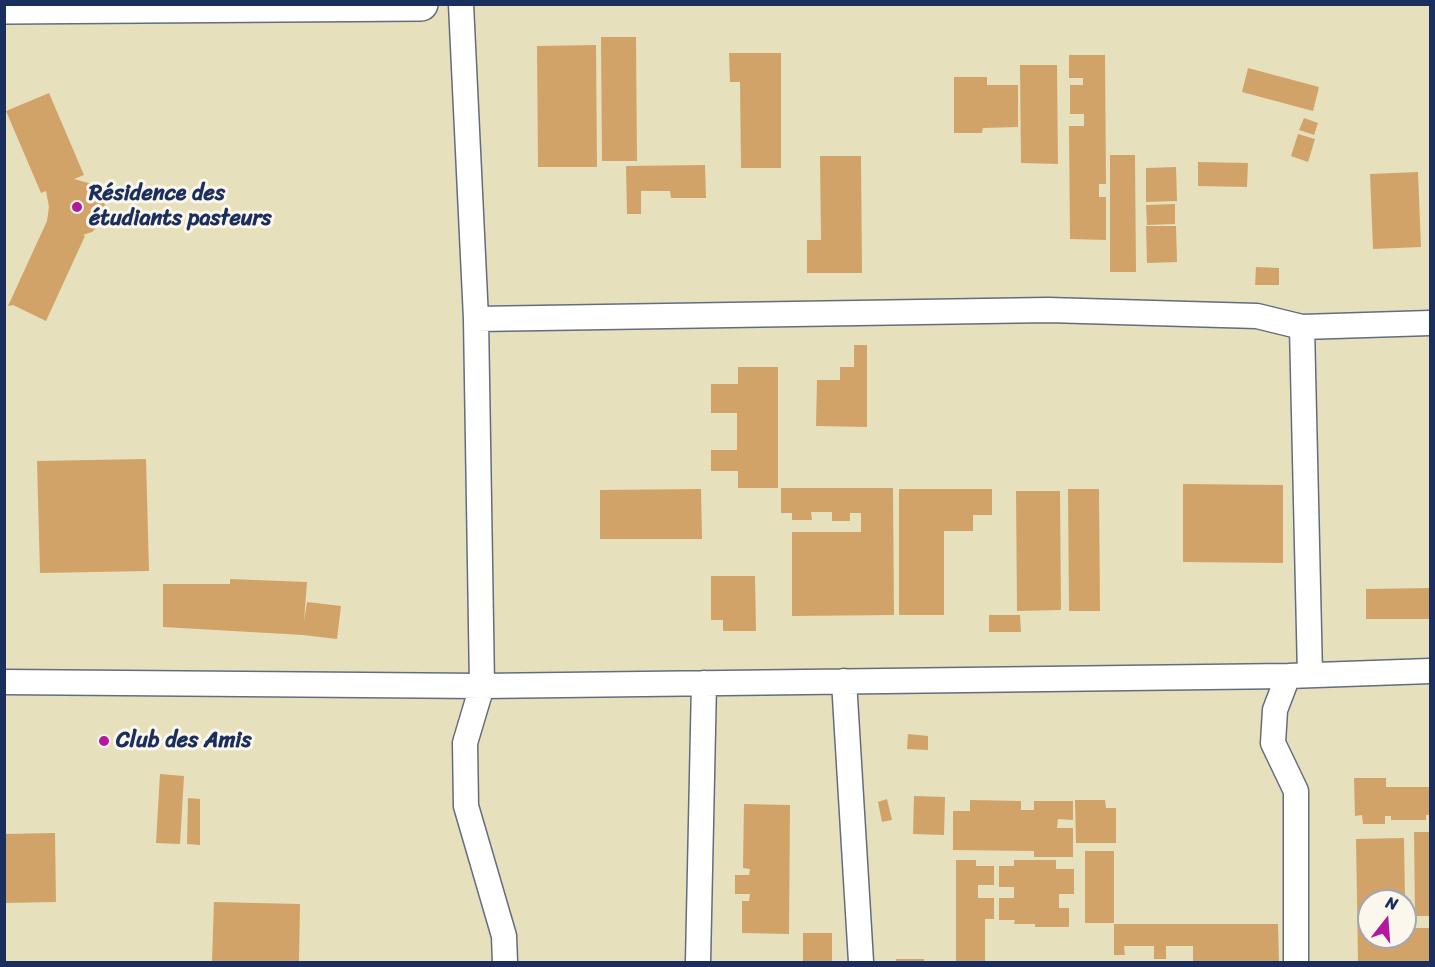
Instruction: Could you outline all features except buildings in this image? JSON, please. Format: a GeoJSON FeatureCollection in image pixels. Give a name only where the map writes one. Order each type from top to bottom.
{"type":"FeatureCollection","features":[{"type":"Feature","properties":{"kind":"street"},"geometry":{"type":"LineString","coordinates":[[4,7],[421,4]]}},
{"type":"Feature","properties":{"kind":"street"},"geometry":{"type":"LineString","coordinates":[[461,4],[476,319],[482,686],[465,743],[466,806],[504,936],[506,963]]}},
{"type":"Feature","properties":{"kind":"street"},"geometry":{"type":"LineString","coordinates":[[476,319],[1048,310],[1257,316],[1302,327],[1431,323]]}},
{"type":"Feature","properties":{"kind":"street"},"geometry":{"type":"LineString","coordinates":[[1296,963],[1296,791],[1273,743],[1275,710],[1299,676],[1302,327]]}},
{"type":"Feature","properties":{"kind":"street"},"geometry":{"type":"LineString","coordinates":[[4,682],[482,686],[1299,676],[1431,671]]}},
{"type":"Feature","properties":{"kind":"street"},"geometry":{"type":"LineString","coordinates":[[844,681],[861,963]]}},
{"type":"Feature","properties":{"kind":"street"},"geometry":{"type":"LineString","coordinates":[[698,963],[704,683]]}},
{"type":"Feature","properties":{"kind":"place","name":"Résidence des étudiants pasteurs"},"geometry":{"type":"Point","coordinates":[77,207]}},
{"type":"Feature","properties":{"kind":"place","name":"Club des Amis"},"geometry":{"type":"Point","coordinates":[104,741]}}]}
